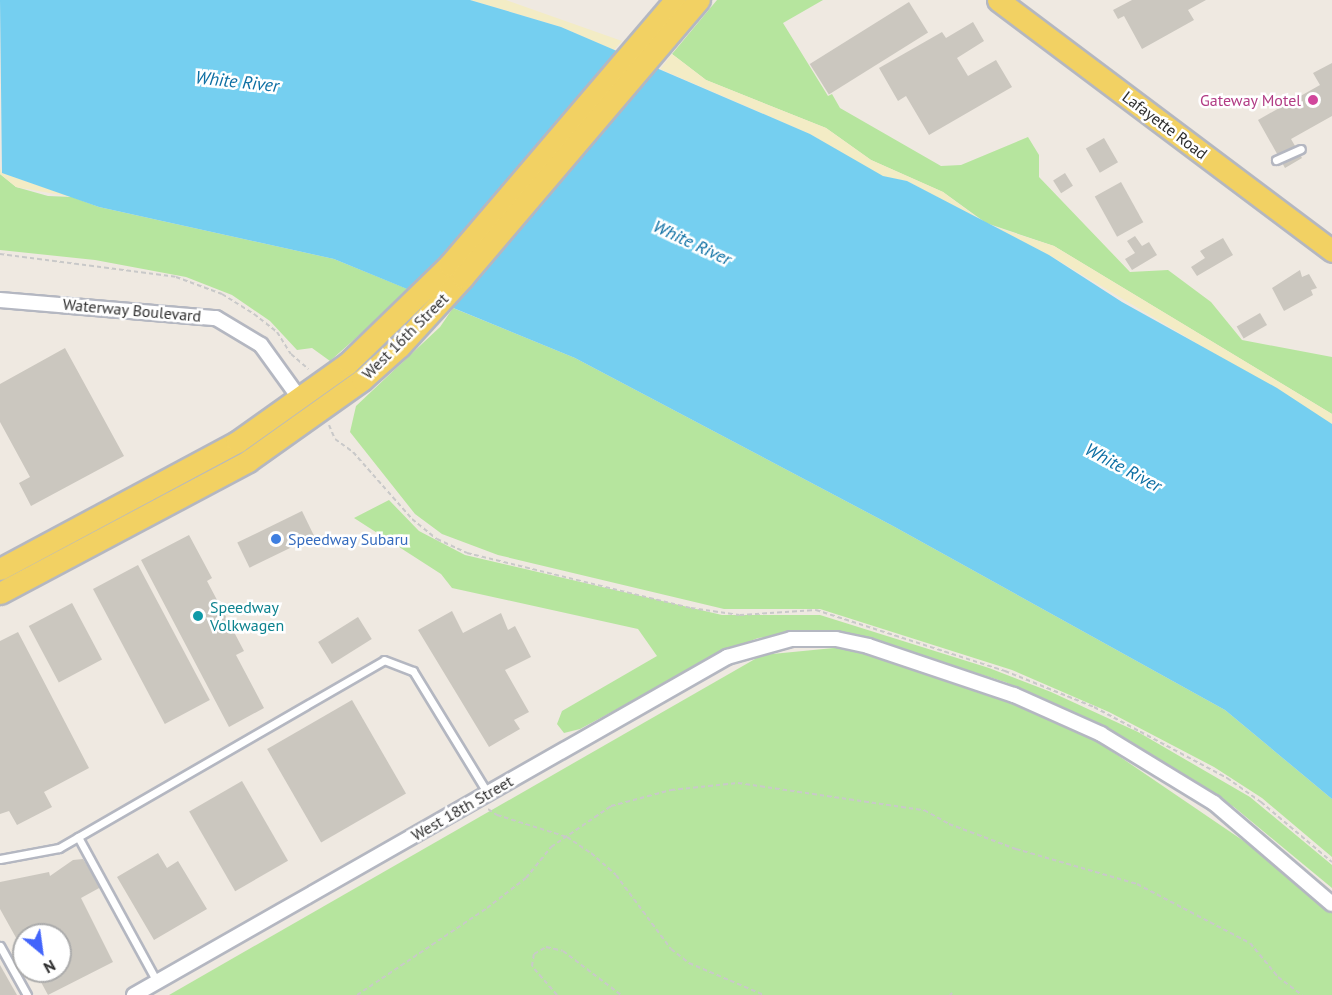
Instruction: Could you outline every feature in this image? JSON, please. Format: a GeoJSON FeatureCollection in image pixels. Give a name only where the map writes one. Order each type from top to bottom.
{"type":"FeatureCollection","features":[{"type":"Feature","properties":{"kind":"main road","name":"West 16th Street"},"geometry":{"type":"LineString","coordinates":[[0,569],[237,442],[300,399],[386,329],[449,265],[675,0]]}},
{"type":"Feature","properties":{"kind":"main road","name":"Lafayette Road"},"geometry":{"type":"LineString","coordinates":[[998,0],[1332,251]]}},
{"type":"Feature","properties":{"kind":"main road","name":"West 16th Street"},"geometry":{"type":"LineString","coordinates":[[0,593],[248,460],[322,410],[400,346],[699,1]]}},
{"type":"Feature","properties":{"kind":"street","name":"Waterway Boulevard"},"geometry":{"type":"LineString","coordinates":[[0,300],[216,318],[261,345],[300,399]]}},
{"type":"Feature","properties":{"kind":"street","name":"West 18th Street"},"geometry":{"type":"LineString","coordinates":[[134,995],[727,657],[765,644],[797,639],[836,639],[868,646],[1014,695],[1101,734],[1214,803],[1332,904]]}},
{"type":"Feature","properties":{"kind":"lane"},"geometry":{"type":"LineString","coordinates":[[1276,160],[1301,149]]}},
{"type":"Feature","properties":{"kind":"lane"},"geometry":{"type":"LineString","coordinates":[[0,859],[59,848],[384,660],[413,671],[482,797]]}},
{"type":"Feature","properties":{"kind":"lane"},"geometry":{"type":"LineString","coordinates":[[78,837],[157,982]]}},
{"type":"Feature","properties":{"kind":"lane"},"geometry":{"type":"LineString","coordinates":[[0,946],[27,995]]}},
{"type":"Feature","properties":{"kind":"path"},"geometry":{"type":"LineString","coordinates":[[0,254],[176,277],[222,294],[254,314],[277,332],[306,369],[316,369]]}},
{"type":"Feature","properties":{"kind":"path"},"geometry":{"type":"LineString","coordinates":[[357,995],[487,908],[526,878],[551,847],[611,806],[701,784],[738,783],[790,788],[924,810],[949,824],[1005,844],[1137,884],[1174,901],[1250,943],[1278,977],[1302,995]]}},
{"type":"Feature","properties":{"kind":"path"},"geometry":{"type":"LineString","coordinates":[[482,797],[497,815],[567,837],[616,875],[671,949],[689,963],[764,995]]}},
{"type":"Feature","properties":{"kind":"path"},"geometry":{"type":"LineString","coordinates":[[557,995],[532,966],[534,954],[546,947],[563,951],[621,995]]}},
{"type":"Feature","properties":{"kind":"green space"},"geometry":{"type":"Polygon","coordinates":[[[717,0],[823,0],[783,23],[828,96],[832,94],[840,108],[941,166],[961,165],[1028,137],[1039,155],[1039,177],[1130,272],[1168,270],[1211,302],[1242,340],[1332,357],[1332,414],[1054,246],[986,223],[943,192],[871,160],[826,128],[706,80],[672,54],[717,0]]]}},
{"type":"Feature","properties":{"kind":"green space"},"geometry":{"type":"Polygon","coordinates":[[[0,174],[16,187],[48,196],[72,197],[99,207],[334,259],[410,290],[330,361],[312,348],[297,350],[270,321],[232,295],[186,277],[95,260],[0,250],[0,174]]]}},
{"type":"Feature","properties":{"kind":"green space"},"geometry":{"type":"Polygon","coordinates":[[[453,308],[575,358],[893,526],[1225,710],[1332,799],[1332,857],[1262,798],[1214,767],[1109,712],[1012,670],[820,609],[724,609],[498,555],[442,534],[415,514],[350,432],[356,406],[440,327],[453,308]]]}},
{"type":"Feature","properties":{"kind":"green space"},"geometry":{"type":"Polygon","coordinates":[[[389,500],[419,531],[465,555],[722,615],[820,615],[989,668],[1051,692],[1138,732],[1250,797],[1332,865],[1332,888],[1234,807],[1108,728],[1005,682],[869,639],[814,630],[758,638],[729,649],[580,729],[564,733],[557,724],[562,711],[657,656],[638,629],[452,588],[441,574],[354,518],[389,500]]]}},
{"type":"Feature","properties":{"kind":"green space"},"geometry":{"type":"Polygon","coordinates":[[[844,647],[951,680],[1082,731],[1307,884],[1332,913],[1332,995],[169,995],[762,655],[844,647]]]}},
{"type":"Feature","properties":{"kind":"sand"},"geometry":{"type":"Polygon","coordinates":[[[470,0],[506,0],[622,41],[614,50],[561,27],[470,0]]]}},
{"type":"Feature","properties":{"kind":"sand"},"geometry":{"type":"Polygon","coordinates":[[[672,54],[706,80],[826,128],[871,160],[943,192],[981,220],[907,181],[883,177],[810,134],[660,69],[672,54]]]}},
{"type":"Feature","properties":{"kind":"sand"},"geometry":{"type":"Polygon","coordinates":[[[0,167],[2,173],[72,197],[16,187],[0,174],[0,167]]]}},
{"type":"Feature","properties":{"kind":"sand"},"geometry":{"type":"Polygon","coordinates":[[[991,226],[1054,246],[1332,414],[1332,424],[1049,255],[991,226]]]}},
{"type":"Feature","properties":{"kind":"water","name":"White River"},"geometry":{"type":"Polygon","coordinates":[[[0,0],[470,0],[561,27],[810,134],[883,176],[907,181],[1049,255],[1122,302],[1277,388],[1332,424],[1332,799],[1225,710],[893,526],[575,358],[334,259],[99,207],[2,173],[0,0]]]}},
{"type":"Feature","properties":{"kind":"building"},"geometry":{"type":"Polygon","coordinates":[[[1132,0],[1206,0],[1188,10],[1194,20],[1142,49],[1124,16],[1118,19],[1113,10],[1132,0]]]}},
{"type":"Feature","properties":{"kind":"building"},"geometry":{"type":"Polygon","coordinates":[[[909,2],[928,33],[829,95],[810,64],[909,2]]]}},
{"type":"Feature","properties":{"kind":"building"},"geometry":{"type":"Polygon","coordinates":[[[973,22],[984,41],[957,58],[968,76],[996,60],[1012,87],[929,135],[906,96],[898,101],[879,68],[942,32],[946,38],[973,22]]]}},
{"type":"Feature","properties":{"kind":"building","name":"Gateway Motel"},"geometry":{"type":"Polygon","coordinates":[[[1332,63],[1332,116],[1291,139],[1302,158],[1285,168],[1258,120],[1320,85],[1313,73],[1332,63]]]}},
{"type":"Feature","properties":{"kind":"building"},"geometry":{"type":"Polygon","coordinates":[[[1104,138],[1118,162],[1100,173],[1086,149],[1104,138]]]}},
{"type":"Feature","properties":{"kind":"building"},"geometry":{"type":"Polygon","coordinates":[[[1065,173],[1073,186],[1061,193],[1053,180],[1065,173]]]}},
{"type":"Feature","properties":{"kind":"building"},"geometry":{"type":"Polygon","coordinates":[[[1121,182],[1143,222],[1117,237],[1095,197],[1121,182]]]}},
{"type":"Feature","properties":{"kind":"building"},"geometry":{"type":"Polygon","coordinates":[[[1135,236],[1142,246],[1149,242],[1157,255],[1132,270],[1125,259],[1135,253],[1127,241],[1135,236]]]}},
{"type":"Feature","properties":{"kind":"building"},"geometry":{"type":"Polygon","coordinates":[[[1223,238],[1233,255],[1197,276],[1191,267],[1205,258],[1200,251],[1223,238]]]}},
{"type":"Feature","properties":{"kind":"building"},"geometry":{"type":"Polygon","coordinates":[[[1300,270],[1302,277],[1309,274],[1317,288],[1311,290],[1313,295],[1284,311],[1272,288],[1300,270]]]}},
{"type":"Feature","properties":{"kind":"building"},"geometry":{"type":"Polygon","coordinates":[[[1260,313],[1267,325],[1244,339],[1237,326],[1260,313]]]}},
{"type":"Feature","properties":{"kind":"building"},"geometry":{"type":"Polygon","coordinates":[[[65,348],[124,456],[31,506],[19,483],[30,477],[0,422],[0,384],[65,348]]]}},
{"type":"Feature","properties":{"kind":"building","name":"Speedway Subaru"},"geometry":{"type":"Polygon","coordinates":[[[302,511],[314,536],[250,568],[237,543],[302,511]]]}},
{"type":"Feature","properties":{"kind":"building","name":"Speedway Volkwagen"},"geometry":{"type":"Polygon","coordinates":[[[189,535],[212,578],[207,581],[244,651],[236,655],[264,708],[229,727],[141,560],[189,535]]]}},
{"type":"Feature","properties":{"kind":"building"},"geometry":{"type":"Polygon","coordinates":[[[138,565],[210,700],[165,724],[93,589],[138,565]]]}},
{"type":"Feature","properties":{"kind":"building"},"geometry":{"type":"Polygon","coordinates":[[[72,603],[102,660],[59,683],[29,626],[72,603]]]}},
{"type":"Feature","properties":{"kind":"building"},"geometry":{"type":"Polygon","coordinates":[[[452,611],[463,633],[501,613],[508,630],[515,626],[531,657],[505,670],[529,712],[514,720],[520,729],[489,747],[418,630],[452,611]]]}},
{"type":"Feature","properties":{"kind":"building"},"geometry":{"type":"Polygon","coordinates":[[[358,617],[372,639],[332,664],[318,642],[358,617]]]}},
{"type":"Feature","properties":{"kind":"building"},"geometry":{"type":"Polygon","coordinates":[[[18,632],[89,768],[44,792],[52,807],[17,825],[9,811],[0,814],[0,641],[18,632]]]}},
{"type":"Feature","properties":{"kind":"building"},"geometry":{"type":"Polygon","coordinates":[[[352,700],[406,794],[321,843],[267,749],[352,700]]]}},
{"type":"Feature","properties":{"kind":"building"},"geometry":{"type":"Polygon","coordinates":[[[242,781],[288,861],[235,891],[189,812],[242,781]]]}},
{"type":"Feature","properties":{"kind":"building"},"geometry":{"type":"Polygon","coordinates":[[[158,853],[167,868],[178,861],[207,909],[154,940],[117,877],[158,853]]]}},
{"type":"Feature","properties":{"kind":"building"},"geometry":{"type":"Polygon","coordinates":[[[83,859],[101,887],[81,898],[113,962],[72,983],[72,923],[12,923],[12,930],[0,909],[0,882],[49,872],[50,876],[73,860],[83,859]]]}},
{"type":"Feature","properties":{"kind":"building"},"geometry":{"type":"Polygon","coordinates":[[[0,965],[17,995],[0,995],[0,965]]]}},
{"type":"Feature","properties":{"kind":"building"},"geometry":{"type":"Polygon","coordinates":[[[42,983],[72,983],[48,995],[42,983]]]}},
{"type":"Feature","properties":{"kind":"place","name":"Gateway Motel"},"geometry":{"type":"Point","coordinates":[1313,100]}},
{"type":"Feature","properties":{"kind":"place","name":"Speedway Subaru"},"geometry":{"type":"Point","coordinates":[276,539]}},
{"type":"Feature","properties":{"kind":"place","name":"Speedway Volkwagen"},"geometry":{"type":"Point","coordinates":[198,616]}}]}
